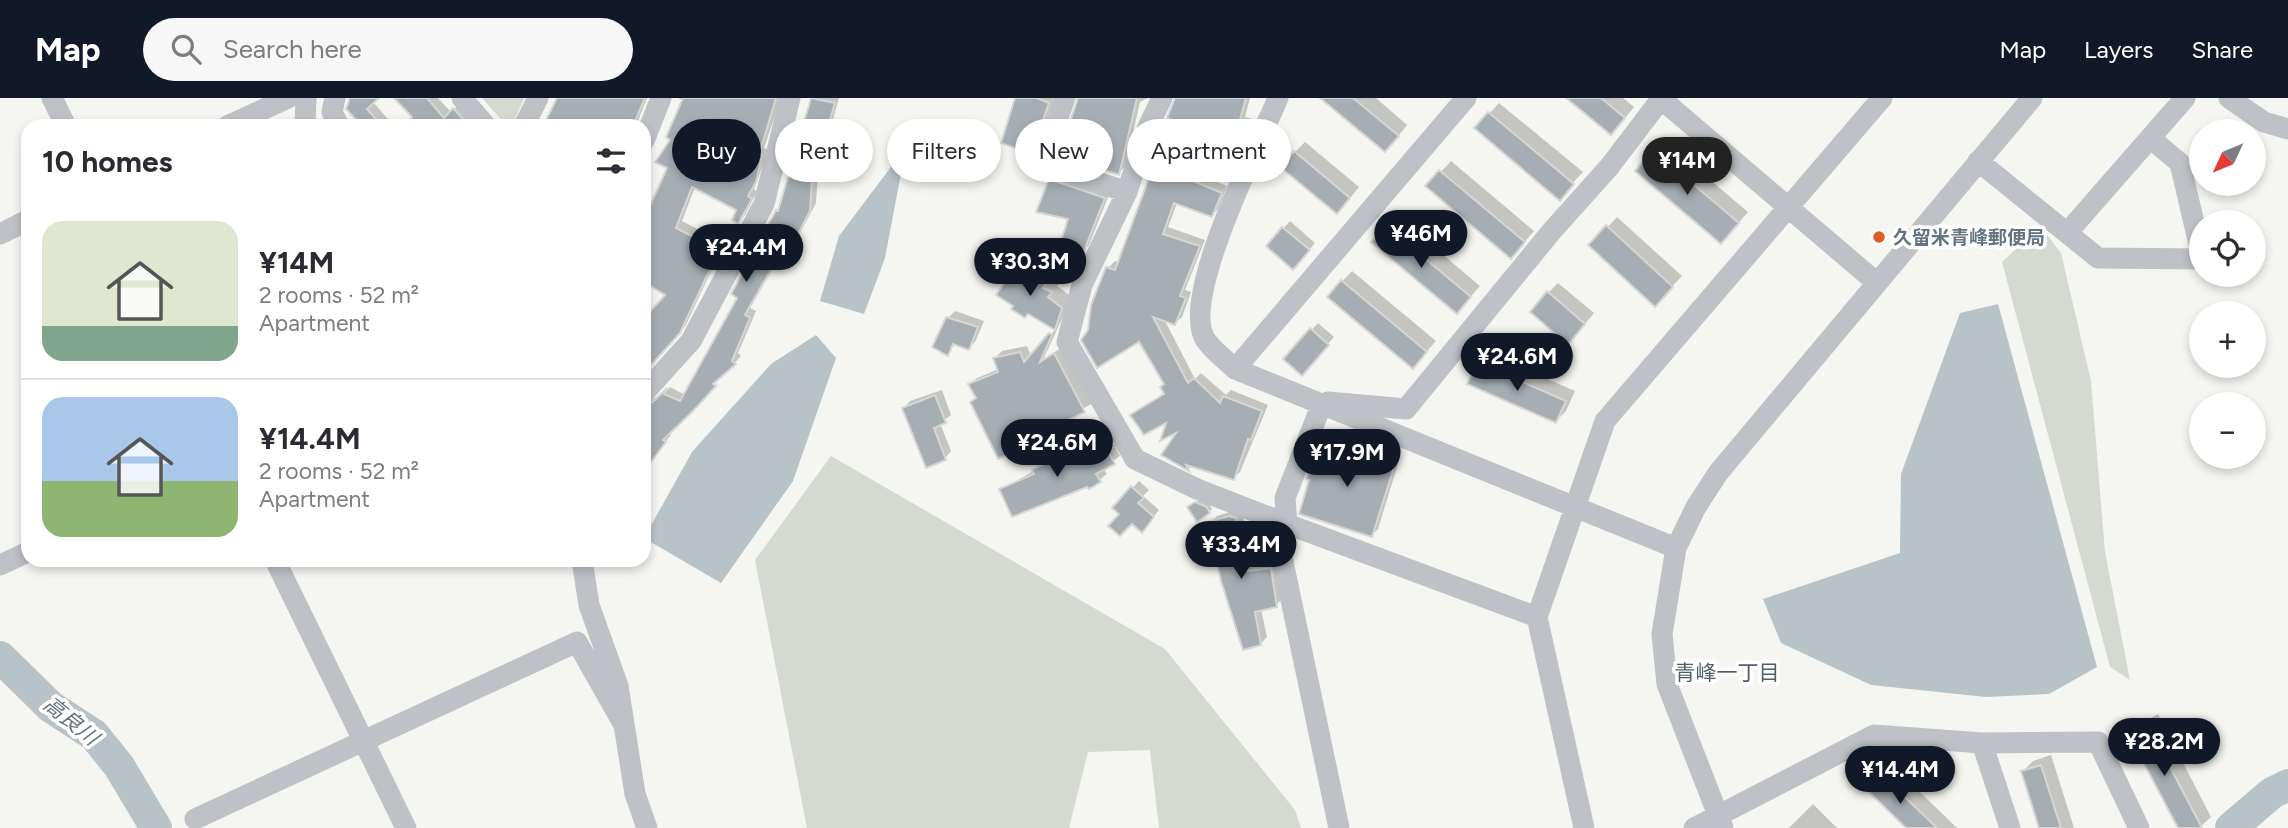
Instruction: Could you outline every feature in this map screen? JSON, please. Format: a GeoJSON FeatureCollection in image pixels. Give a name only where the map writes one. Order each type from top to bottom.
{"type":"FeatureCollection","features":[{"type":"Feature","properties":{"kind":"street"},"geometry":{"type":"LineString","coordinates":[[52,98],[62,119]]}},
{"type":"Feature","properties":{"kind":"street"},"geometry":{"type":"LineString","coordinates":[[242,119],[288,98]]}},
{"type":"Feature","properties":{"kind":"street"},"geometry":{"type":"LineString","coordinates":[[305,119],[306,98]]}},
{"type":"Feature","properties":{"kind":"street"},"geometry":{"type":"LineString","coordinates":[[334,98],[332,112],[336,119]]}},
{"type":"Feature","properties":{"kind":"street"},"geometry":{"type":"LineString","coordinates":[[462,98],[480,119]]}},
{"type":"Feature","properties":{"kind":"street"},"geometry":{"type":"LineString","coordinates":[[528,119],[538,98]]}},
{"type":"Feature","properties":{"kind":"street"},"geometry":{"type":"LineString","coordinates":[[651,123],[661,98]]}},
{"type":"Feature","properties":{"kind":"street"},"geometry":{"type":"LineString","coordinates":[[651,385],[691,341],[764,204],[790,98]]}},
{"type":"Feature","properties":{"kind":"street"},"geometry":{"type":"LineString","coordinates":[[1065,98],[1042,163],[1127,192]]}},
{"type":"Feature","properties":{"kind":"street"},"geometry":{"type":"LineString","coordinates":[[1152,119],[1162,98]]}},
{"type":"Feature","properties":{"kind":"street"},"geometry":{"type":"LineString","coordinates":[[1269,119],[1278,98]]}},
{"type":"Feature","properties":{"kind":"street"},"geometry":{"type":"LineString","coordinates":[[1235,369],[1466,98]]}},
{"type":"Feature","properties":{"kind":"street"},"geometry":{"type":"LineString","coordinates":[[1313,403],[1406,409],[1551,232],[1610,166],[1660,98],[1877,283]]}},
{"type":"Feature","properties":{"kind":"street"},"geometry":{"type":"LineString","coordinates":[[1584,828],[1537,617],[1605,421],[1882,98]]}},
{"type":"Feature","properties":{"kind":"street"},"geometry":{"type":"LineString","coordinates":[[1720,822],[1667,684],[1662,634],[1676,548],[1696,507],[1718,474],[2032,98]]}},
{"type":"Feature","properties":{"kind":"street"},"geometry":{"type":"LineString","coordinates":[[2067,233],[2185,98]]}},
{"type":"Feature","properties":{"kind":"street"},"geometry":{"type":"LineString","coordinates":[[2229,98],[2264,122],[2288,129]]}},
{"type":"Feature","properties":{"kind":"street"},"geometry":{"type":"LineString","coordinates":[[2151,138],[2180,163],[2191,210]]}},
{"type":"Feature","properties":{"kind":"street"},"geometry":{"type":"LineString","coordinates":[[1978,161],[2098,258],[2189,258]]}},
{"type":"Feature","properties":{"kind":"street"},"geometry":{"type":"LineString","coordinates":[[1130,182],[1082,285],[1067,342],[1135,459],[1197,489],[1537,617]]}},
{"type":"Feature","properties":{"kind":"street"},"geometry":{"type":"LineString","coordinates":[[1243,182],[1206,270],[1198,307],[1204,338],[1235,369],[1313,403],[1676,548]]}},
{"type":"Feature","properties":{"kind":"street"},"geometry":{"type":"LineString","coordinates":[[0,234],[21,224]]}},
{"type":"Feature","properties":{"kind":"street"},"geometry":{"type":"LineString","coordinates":[[1313,403],[1285,498],[1281,522],[1339,828]]}},
{"type":"Feature","properties":{"kind":"street"},"geometry":{"type":"LineString","coordinates":[[0,565],[21,555]]}},
{"type":"Feature","properties":{"kind":"street"},"geometry":{"type":"LineString","coordinates":[[278,567],[406,828]]}},
{"type":"Feature","properties":{"kind":"street"},"geometry":{"type":"LineString","coordinates":[[583,567],[589,605],[618,686],[635,794],[647,828]]}},
{"type":"Feature","properties":{"kind":"street"},"geometry":{"type":"LineString","coordinates":[[195,819],[577,642],[624,725]]}},
{"type":"Feature","properties":{"kind":"street"},"geometry":{"type":"LineString","coordinates":[[1694,828],[1720,822],[1874,735],[1982,743],[2098,742],[2139,828]]}},
{"type":"Feature","properties":{"kind":"street"},"geometry":{"type":"LineString","coordinates":[[1982,743],[2010,828]]}},
{"type":"Feature","properties":{"kind":"shaded area"},"geometry":{"type":"Polygon","coordinates":[[[482,98],[524,98],[515,119],[501,119],[482,98]]]}},
{"type":"Feature","properties":{"kind":"shaded area"},"geometry":{"type":"Polygon","coordinates":[[[887,172],[887,182],[899,182],[885,258],[864,314],[820,301],[839,236],[887,172]]]}},
{"type":"Feature","properties":{"kind":"shaded area"},"geometry":{"type":"Polygon","coordinates":[[[2040,226],[2061,253],[2091,381],[2105,552],[2130,680],[2110,667],[2002,262],[2040,226]]]}},
{"type":"Feature","properties":{"kind":"shaded area"},"geometry":{"type":"Polygon","coordinates":[[[1998,304],[2097,667],[2049,694],[1986,697],[1871,685],[1781,643],[1763,599],[1900,553],[1901,474],[1960,313],[1998,304]]]}},
{"type":"Feature","properties":{"kind":"shaded area"},"geometry":{"type":"Polygon","coordinates":[[[816,335],[836,358],[793,481],[721,583],[651,542],[651,525],[692,452],[771,364],[816,335]]]}},
{"type":"Feature","properties":{"kind":"shaded area"},"geometry":{"type":"Polygon","coordinates":[[[831,456],[1165,649],[1295,810],[1301,828],[1159,828],[1150,750],[1088,752],[1069,828],[807,828],[755,560],[831,456]]]}},
{"type":"Feature","properties":{"kind":"building"},"geometry":{"type":"Polygon","coordinates":[[[350,98],[379,98],[367,109],[376,119],[355,119],[346,109],[350,98]]]}},
{"type":"Feature","properties":{"kind":"building"},"geometry":{"type":"Polygon","coordinates":[[[394,98],[427,98],[444,118],[453,108],[463,119],[410,119],[412,117],[394,98]]]}},
{"type":"Feature","properties":{"kind":"building"},"geometry":{"type":"Polygon","coordinates":[[[557,98],[645,98],[636,119],[546,119],[557,98]]]}},
{"type":"Feature","properties":{"kind":"building"},"geometry":{"type":"Polygon","coordinates":[[[683,98],[776,98],[761,148],[761,119],[674,119],[683,98]]]}},
{"type":"Feature","properties":{"kind":"building"},"geometry":{"type":"Polygon","coordinates":[[[811,98],[835,103],[830,119],[805,119],[811,98]]]}},
{"type":"Feature","properties":{"kind":"building"},"geometry":{"type":"Polygon","coordinates":[[[1015,98],[1037,98],[1049,103],[1043,119],[1015,119],[1015,148],[1001,143],[1015,98]]]}},
{"type":"Feature","properties":{"kind":"building"},"geometry":{"type":"Polygon","coordinates":[[[1078,98],[1137,98],[1132,119],[1127,119],[1127,141],[1119,175],[1113,173],[1113,119],[1071,119],[1078,98]]]}},
{"type":"Feature","properties":{"kind":"building"},"geometry":{"type":"Polygon","coordinates":[[[1175,98],[1246,98],[1240,119],[1167,118],[1175,98]]]}},
{"type":"Feature","properties":{"kind":"building"},"geometry":{"type":"Polygon","coordinates":[[[1320,98],[1353,98],[1399,136],[1385,152],[1320,98]]]}},
{"type":"Feature","properties":{"kind":"building"},"geometry":{"type":"Polygon","coordinates":[[[1566,98],[1601,98],[1625,118],[1611,135],[1566,98]]]}},
{"type":"Feature","properties":{"kind":"building"},"geometry":{"type":"Polygon","coordinates":[[[1488,112],[1574,184],[1560,201],[1474,128],[1488,112]]]}},
{"type":"Feature","properties":{"kind":"building"},"geometry":{"type":"Polygon","coordinates":[[[672,123],[672,182],[756,182],[748,196],[752,199],[738,224],[732,220],[736,210],[692,187],[676,228],[719,250],[680,333],[651,365],[651,310],[665,295],[651,286],[651,204],[667,168],[655,162],[670,140],[666,137],[672,123]]]}},
{"type":"Feature","properties":{"kind":"building"},"geometry":{"type":"Polygon","coordinates":[[[1653,150],[1739,223],[1721,244],[1635,171],[1653,150]]]}},
{"type":"Feature","properties":{"kind":"building"},"geometry":{"type":"Polygon","coordinates":[[[1294,151],[1350,198],[1337,214],[1291,176],[1291,154],[1294,151]]]}},
{"type":"Feature","properties":{"kind":"building"},"geometry":{"type":"Polygon","coordinates":[[[1439,170],[1525,242],[1511,259],[1425,186],[1439,170]]]}},
{"type":"Feature","properties":{"kind":"building"},"geometry":{"type":"Polygon","coordinates":[[[786,182],[812,182],[810,211],[795,240],[790,236],[745,315],[750,318],[732,361],[736,364],[713,384],[716,386],[663,440],[666,442],[651,462],[651,403],[667,388],[664,394],[680,401],[737,298],[731,294],[776,210],[778,211],[786,182]]]}},
{"type":"Feature","properties":{"kind":"building"},"geometry":{"type":"Polygon","coordinates":[[[1048,182],[1058,182],[1105,198],[1083,253],[1059,247],[1068,219],[1036,212],[1048,182]]]}},
{"type":"Feature","properties":{"kind":"building"},"geometry":{"type":"Polygon","coordinates":[[[1147,182],[1195,182],[1222,193],[1212,217],[1174,203],[1163,234],[1200,246],[1180,296],[1186,298],[1175,325],[1153,317],[1188,383],[1194,378],[1220,403],[1223,396],[1262,411],[1251,440],[1248,439],[1234,480],[1186,465],[1189,471],[1161,455],[1176,433],[1160,441],[1166,423],[1144,435],[1130,415],[1164,394],[1160,387],[1164,384],[1139,342],[1097,368],[1081,340],[1088,330],[1091,305],[1106,267],[1115,270],[1147,182]]]}},
{"type":"Feature","properties":{"kind":"building"},"geometry":{"type":"Polygon","coordinates":[[[1385,225],[1471,297],[1457,314],[1371,242],[1385,225]]]}},
{"type":"Feature","properties":{"kind":"building"},"geometry":{"type":"Polygon","coordinates":[[[1606,225],[1673,287],[1655,307],[1588,245],[1606,225]]]}},
{"type":"Feature","properties":{"kind":"building"},"geometry":{"type":"Polygon","coordinates":[[[1282,227],[1310,250],[1293,270],[1266,246],[1282,227]]]}},
{"type":"Feature","properties":{"kind":"building"},"geometry":{"type":"Polygon","coordinates":[[[1016,266],[1047,283],[1043,288],[1052,292],[1048,297],[1062,308],[1055,330],[1028,314],[1025,318],[996,295],[1016,266]]]}},
{"type":"Feature","properties":{"kind":"building"},"geometry":{"type":"Polygon","coordinates":[[[1341,280],[1427,352],[1413,369],[1327,297],[1341,280]]]}},
{"type":"Feature","properties":{"kind":"building"},"geometry":{"type":"Polygon","coordinates":[[[1547,291],[1585,324],[1568,345],[1530,312],[1547,291]]]}},
{"type":"Feature","properties":{"kind":"building"},"geometry":{"type":"Polygon","coordinates":[[[946,317],[978,327],[969,350],[953,344],[948,356],[932,347],[946,317]]]}},
{"type":"Feature","properties":{"kind":"building"},"geometry":{"type":"Polygon","coordinates":[[[1310,328],[1329,345],[1302,376],[1283,359],[1310,328]]]}},
{"type":"Feature","properties":{"kind":"building"},"geometry":{"type":"Polygon","coordinates":[[[1049,333],[1052,335],[1040,362],[1054,353],[1085,412],[1021,443],[1023,448],[998,459],[970,402],[976,398],[968,384],[998,372],[993,358],[1020,352],[1024,362],[1049,333]]]}},
{"type":"Feature","properties":{"kind":"building"},"geometry":{"type":"Polygon","coordinates":[[[1477,362],[1566,401],[1556,423],[1467,384],[1477,362]]]}},
{"type":"Feature","properties":{"kind":"building"},"geometry":{"type":"Polygon","coordinates":[[[935,395],[946,423],[934,428],[946,460],[926,468],[902,408],[935,395]]]}},
{"type":"Feature","properties":{"kind":"building"},"geometry":{"type":"Polygon","coordinates":[[[1088,440],[1094,455],[1107,450],[1115,464],[1096,474],[1101,482],[1089,489],[1087,487],[1012,517],[999,489],[1034,474],[1032,470],[1088,440]]]}},
{"type":"Feature","properties":{"kind":"building"},"geometry":{"type":"Polygon","coordinates":[[[1321,441],[1362,455],[1363,451],[1395,464],[1372,537],[1299,514],[1309,480],[1306,479],[1321,441]]]}},
{"type":"Feature","properties":{"kind":"building"},"geometry":{"type":"Polygon","coordinates":[[[1131,486],[1144,498],[1138,503],[1154,517],[1142,533],[1132,524],[1120,536],[1108,526],[1119,514],[1112,508],[1131,486]]]}},
{"type":"Feature","properties":{"kind":"building"},"geometry":{"type":"Polygon","coordinates":[[[1195,502],[1207,507],[1210,513],[1197,522],[1187,507],[1195,502]]]}},
{"type":"Feature","properties":{"kind":"building"},"geometry":{"type":"Polygon","coordinates":[[[1229,516],[1236,518],[1248,571],[1271,568],[1277,607],[1255,612],[1261,645],[1243,650],[1221,581],[1208,522],[1229,516]]]}},
{"type":"Feature","properties":{"kind":"building"},"geometry":{"type":"Polygon","coordinates":[[[2147,723],[2202,828],[2178,828],[2128,733],[2147,723]]]}},
{"type":"Feature","properties":{"kind":"building"},"geometry":{"type":"Polygon","coordinates":[[[2041,765],[2061,828],[2039,828],[2021,771],[2041,765]]]}},
{"type":"Feature","properties":{"kind":"building"},"geometry":{"type":"Polygon","coordinates":[[[1884,777],[1937,828],[1906,828],[1869,792],[1884,777]]]}},
{"type":"Feature","properties":{"kind":"waterway","name":"高良川"},"geometry":{"type":"LineString","coordinates":[[0,657],[51,707],[94,735],[119,766],[156,828]]}},
{"type":"Feature","properties":{"kind":"waterway"},"geometry":{"type":"LineString","coordinates":[[2231,828],[2272,793],[2288,785]]}},
{"type":"Feature","properties":{"kind":"place","name":"久留米青峰郵便局"},"geometry":{"type":"Point","coordinates":[1879,237]}},
{"type":"Feature","properties":{"kind":"district","name":"青峰一丁目"},"geometry":{"type":"Point","coordinates":[1727,673]}}]}
